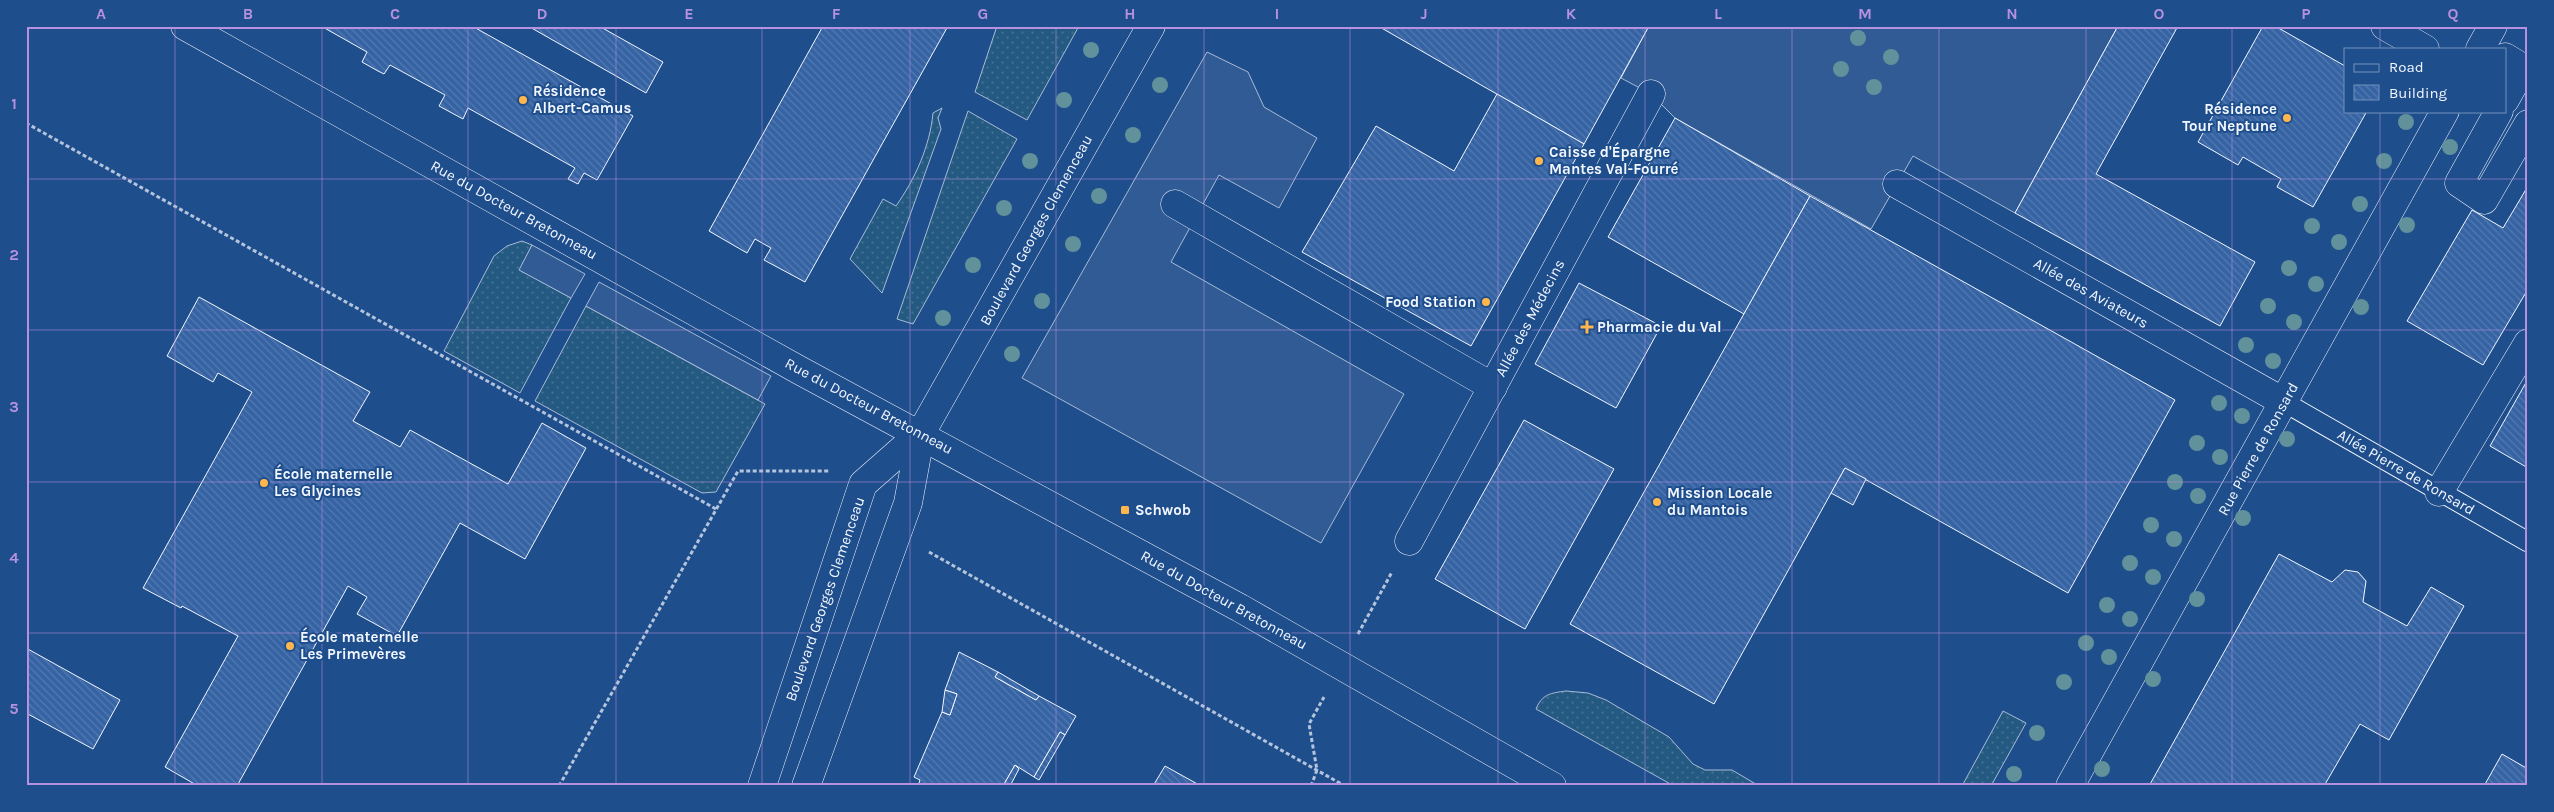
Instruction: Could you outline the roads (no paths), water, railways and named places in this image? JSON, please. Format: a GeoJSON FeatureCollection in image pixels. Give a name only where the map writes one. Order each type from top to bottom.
{"type":"FeatureCollection","features":[{"type":"Feature","properties":{"kind":"street","name":"Rue du Docteur Bretonneau"},"geometry":{"type":"LineString","coordinates":[[185,26],[799,370],[921,434],[1240,608],[1552,786]]}},
{"type":"Feature","properties":{"kind":"street","name":"Boulevard Georges Clemenceau"},"geometry":{"type":"LineString","coordinates":[[806,786],[908,503],[921,434],[1151,26]]}},
{"type":"Feature","properties":{"kind":"street"},"geometry":{"type":"LineString","coordinates":[[2386,26],[2423,48]]}},
{"type":"Feature","properties":{"kind":"street"},"geometry":{"type":"LineString","coordinates":[[2506,56],[2523,68],[2506,98]]}},
{"type":"Feature","properties":{"kind":"street","name":"Allée des Médecins"},"geometry":{"type":"LineString","coordinates":[[1409,541],[1651,94]]}},
{"type":"Feature","properties":{"kind":"street","name":"Rue Pierre de Ronsard"},"geometry":{"type":"LineString","coordinates":[[2070,786],[2444,112]]}},
{"type":"Feature","properties":{"kind":"street"},"geometry":{"type":"LineString","coordinates":[[2498,112],[2459,184],[2484,200],[2528,124]]}},
{"type":"Feature","properties":{"kind":"street","name":"Allée des Aviateurs"},"geometry":{"type":"LineString","coordinates":[[1897,184],[2284,402]]}},
{"type":"Feature","properties":{"kind":"street"},"geometry":{"type":"LineString","coordinates":[[1175,204],[1493,387]]}},
{"type":"Feature","properties":{"kind":"street"},"geometry":{"type":"LineString","coordinates":[[2440,492],[2528,343]]}},
{"type":"Feature","properties":{"kind":"street","name":"Boulevard Georges Clemenceau"},"geometry":{"type":"LineString","coordinates":[[762,786],[864,484],[921,434]]}},
{"type":"Feature","properties":{"kind":"lane","name":"Allée Pierre de Ronsard"},"geometry":{"type":"LineString","coordinates":[[2284,402],[2528,542]]}},
{"type":"Feature","properties":{"kind":"place","name":"Résidence Albert-Camus"},"geometry":{"type":"Point","coordinates":[523,100]}},
{"type":"Feature","properties":{"kind":"place","name":"Résidence Tour Neptune"},"geometry":{"type":"Point","coordinates":[2287,118]}},
{"type":"Feature","properties":{"kind":"place","name":"Caisse d'Épargne Mantes Val-Fourré"},"geometry":{"type":"Point","coordinates":[1539,161]}},
{"type":"Feature","properties":{"kind":"place","name":"Food Station"},"geometry":{"type":"Point","coordinates":[1486,302]}},
{"type":"Feature","properties":{"kind":"place","name":"Pharmacie du Val"},"geometry":{"type":"Point","coordinates":[1587,327]}},
{"type":"Feature","properties":{"kind":"place","name":"École maternelle Les Glycines"},"geometry":{"type":"Point","coordinates":[264,483]}},
{"type":"Feature","properties":{"kind":"place","name":"Mission Locale du Mantois"},"geometry":{"type":"Point","coordinates":[1657,502]}},
{"type":"Feature","properties":{"kind":"place","name":"Schwob"},"geometry":{"type":"Point","coordinates":[1125,510]}},
{"type":"Feature","properties":{"kind":"place","name":"École maternelle Les Primevères"},"geometry":{"type":"Point","coordinates":[290,646]}}]}
